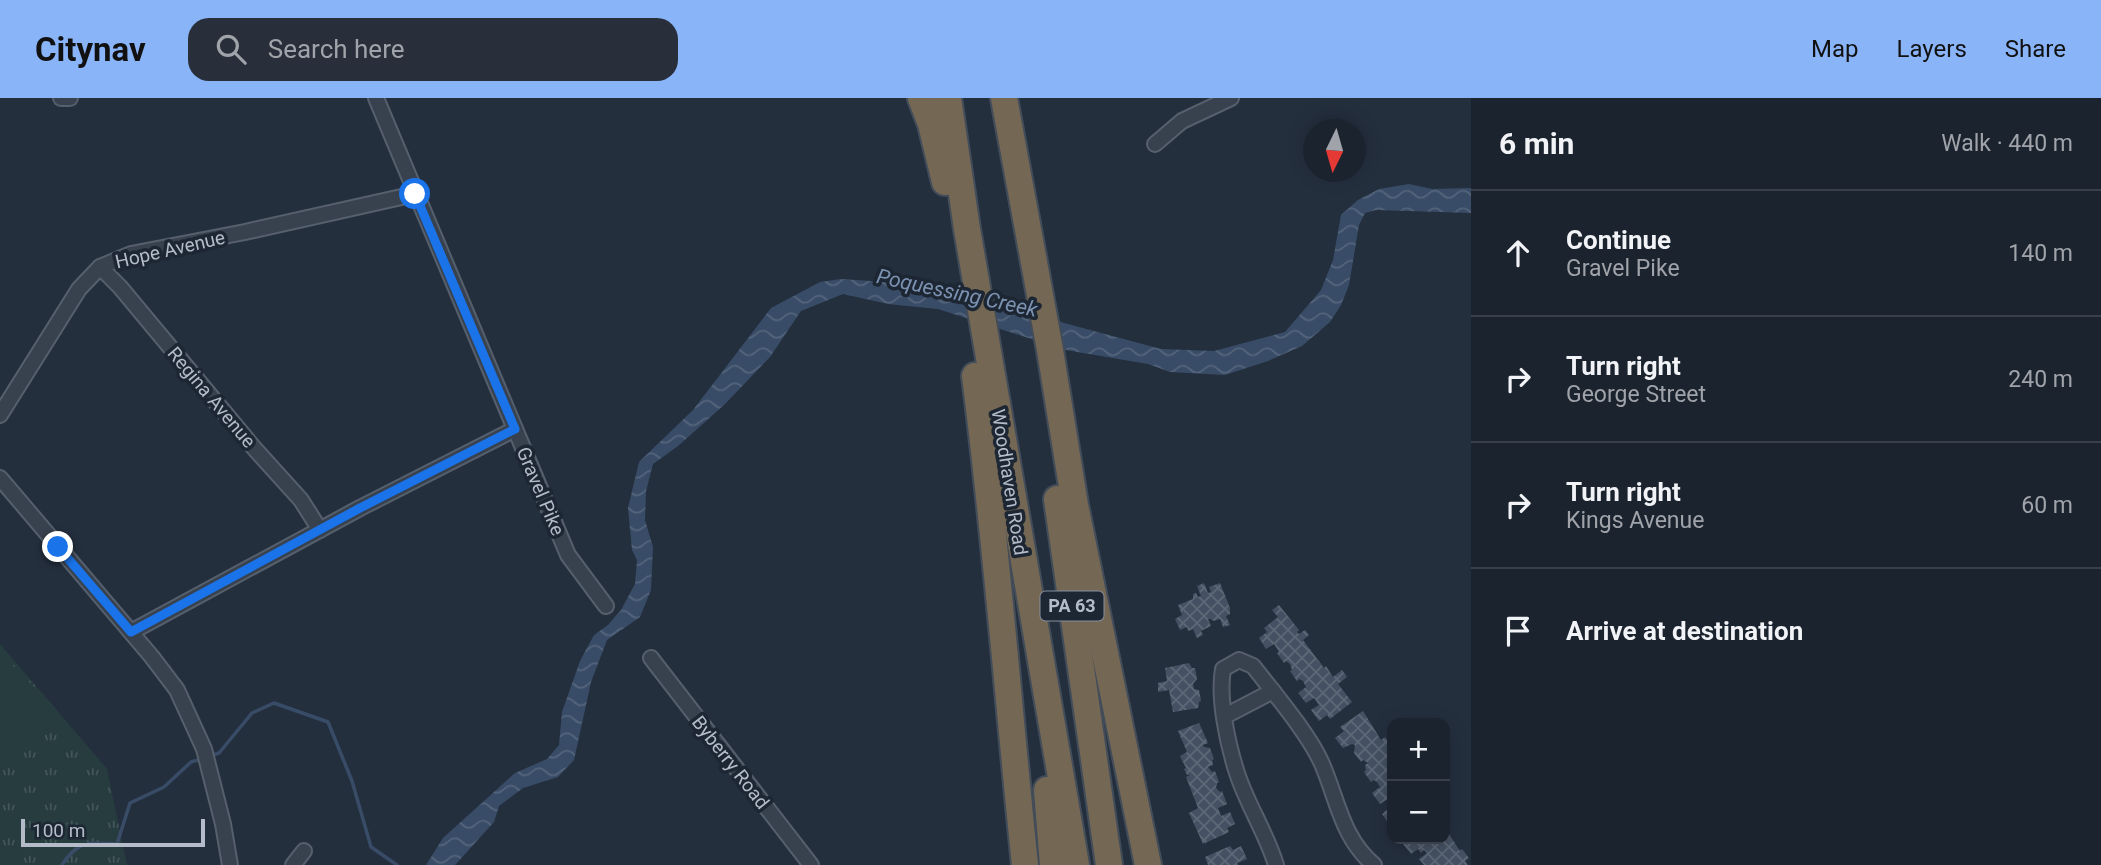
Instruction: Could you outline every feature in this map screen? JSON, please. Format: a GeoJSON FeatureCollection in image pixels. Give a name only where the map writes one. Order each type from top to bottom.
{"type":"FeatureCollection","features":[{"type":"Feature","properties":{"kind":"highway"},"geometry":{"type":"LineString","coordinates":[[921,98],[931,124],[971,290]]}},
{"type":"Feature","properties":{"kind":"highway"},"geometry":{"type":"LineString","coordinates":[[932,98],[967,229]]}},
{"type":"Feature","properties":{"kind":"highway","name":"Woodhaven Road"},"geometry":{"type":"LineString","coordinates":[[948,98],[967,229],[971,290],[1076,865]]}},
{"type":"Feature","properties":{"kind":"highway","name":"PA 63"},"geometry":{"type":"LineString","coordinates":[[993,98],[1043,348],[1103,826],[1111,865]]}},
{"type":"Feature","properties":{"kind":"highway"},"geometry":{"type":"LineString","coordinates":[[1001,98],[1016,221]]}},
{"type":"Feature","properties":{"kind":"highway"},"geometry":{"type":"LineString","coordinates":[[1001,98],[1035,306]]}},
{"type":"Feature","properties":{"kind":"highway"},"geometry":{"type":"LineString","coordinates":[[978,331],[1009,716],[1025,865]]}},
{"type":"Feature","properties":{"kind":"highway"},"geometry":{"type":"LineString","coordinates":[[1043,348],[1149,865]]}},
{"type":"Feature","properties":{"kind":"highway"},"geometry":{"type":"LineString","coordinates":[[1029,600],[1053,865]]}},
{"type":"Feature","properties":{"kind":"street"},"geometry":{"type":"LineString","coordinates":[[61,98],[70,98]]}},
{"type":"Feature","properties":{"kind":"street","name":"Gravel Pike"},"geometry":{"type":"LineString","coordinates":[[376,98],[539,491],[568,555],[606,606]]}},
{"type":"Feature","properties":{"kind":"street"},"geometry":{"type":"LineString","coordinates":[[1155,144],[1182,121],[1231,98]]}},
{"type":"Feature","properties":{"kind":"street","name":"Hope Avenue"},"geometry":{"type":"LineString","coordinates":[[0,415],[79,289],[100,267],[131,254],[415,194]]}},
{"type":"Feature","properties":{"kind":"street","name":"Regina Avenue"},"geometry":{"type":"LineString","coordinates":[[100,267],[281,476],[301,500],[320,530]]}},
{"type":"Feature","properties":{"kind":"street"},"geometry":{"type":"LineString","coordinates":[[131,632],[515,429]]}},
{"type":"Feature","properties":{"kind":"street"},"geometry":{"type":"LineString","coordinates":[[0,478],[177,690],[210,768],[230,865]]}},
{"type":"Feature","properties":{"kind":"street","name":"Byberry Road"},"geometry":{"type":"LineString","coordinates":[[651,658],[811,865]]}},
{"type":"Feature","properties":{"kind":"street"},"geometry":{"type":"LineString","coordinates":[[1276,865],[1236,771],[1224,716],[1220,684],[1223,669],[1239,660],[1253,666],[1313,748],[1322,764],[1350,838],[1374,865]]}},
{"type":"Feature","properties":{"kind":"street"},"geometry":{"type":"LineString","coordinates":[[1224,716],[1273,691]]}},
{"type":"Feature","properties":{"kind":"street"},"geometry":{"type":"LineString","coordinates":[[293,865],[304,851]]}},
{"type":"Feature","properties":{"kind":"green space"},"geometry":{"type":"Polygon","coordinates":[[[0,644],[107,769],[127,865],[0,865],[0,644]]]}},
{"type":"Feature","properties":{"kind":"green space"},"geometry":{"type":"Polygon","coordinates":[[[0,653],[58,711],[21,739],[0,749],[0,653]]]}},
{"type":"Feature","properties":{"kind":"water","name":"Poquessing Creek"},"geometry":{"type":"Polygon","coordinates":[[[1409,184],[1432,189],[1471,188],[1471,213],[1376,210],[1365,213],[1359,225],[1349,285],[1330,322],[1302,346],[1225,375],[1170,372],[1148,364],[1066,350],[938,309],[888,304],[843,294],[801,311],[770,357],[724,405],[678,446],[653,464],[646,491],[645,520],[653,547],[651,590],[640,617],[607,640],[591,682],[574,760],[558,777],[523,788],[499,806],[494,822],[455,865],[426,865],[443,838],[515,773],[547,759],[559,745],[562,712],[580,661],[594,635],[608,625],[621,610],[635,584],[637,560],[632,550],[628,508],[639,462],[693,410],[771,308],[820,282],[841,279],[945,286],[1002,300],[1064,323],[1161,349],[1214,351],[1285,332],[1321,290],[1333,260],[1341,215],[1358,200],[1379,189],[1409,184]]]}},
{"type":"Feature","properties":{"kind":"building"},"geometry":{"type":"Polygon","coordinates":[[[1204,583],[1208,593],[1211,592],[1209,587],[1220,583],[1230,608],[1230,614],[1226,616],[1230,625],[1223,627],[1220,619],[1208,619],[1211,626],[1201,631],[1203,635],[1197,638],[1193,629],[1188,631],[1187,627],[1180,630],[1175,619],[1182,615],[1178,605],[1193,599],[1193,594],[1201,596],[1197,586],[1204,583]]]}},
{"type":"Feature","properties":{"kind":"building"},"geometry":{"type":"Polygon","coordinates":[[[1279,605],[1299,630],[1299,634],[1305,630],[1309,635],[1303,640],[1324,668],[1326,666],[1333,677],[1342,670],[1347,677],[1338,684],[1352,702],[1330,719],[1327,715],[1319,721],[1311,710],[1319,705],[1314,698],[1306,703],[1298,693],[1306,687],[1303,681],[1297,681],[1290,671],[1290,664],[1286,661],[1284,663],[1274,644],[1266,649],[1259,638],[1267,632],[1264,628],[1278,617],[1272,610],[1279,605]]]}},
{"type":"Feature","properties":{"kind":"building"},"geometry":{"type":"Polygon","coordinates":[[[1189,663],[1195,668],[1197,679],[1193,684],[1194,689],[1199,690],[1201,701],[1198,708],[1173,712],[1169,690],[1158,692],[1158,683],[1167,681],[1165,668],[1189,663]]]}},
{"type":"Feature","properties":{"kind":"building"},"geometry":{"type":"Polygon","coordinates":[[[1363,711],[1381,740],[1385,737],[1387,739],[1387,800],[1380,804],[1372,793],[1380,787],[1374,780],[1371,782],[1364,772],[1368,763],[1363,760],[1361,762],[1354,753],[1355,745],[1343,748],[1335,738],[1344,731],[1340,727],[1363,711]]]}},
{"type":"Feature","properties":{"kind":"building"},"geometry":{"type":"Polygon","coordinates":[[[1199,723],[1208,743],[1203,745],[1210,748],[1214,759],[1213,765],[1208,767],[1212,772],[1215,771],[1219,782],[1216,788],[1222,791],[1227,804],[1218,808],[1221,816],[1230,812],[1235,824],[1227,828],[1229,832],[1203,844],[1189,813],[1198,808],[1186,777],[1190,775],[1187,775],[1180,756],[1187,752],[1178,731],[1199,723]]]}},
{"type":"Feature","properties":{"kind":"building"},"geometry":{"type":"Polygon","coordinates":[[[1450,836],[1460,851],[1462,849],[1469,858],[1465,861],[1468,865],[1424,865],[1419,859],[1427,853],[1424,850],[1421,853],[1418,849],[1411,854],[1403,844],[1450,844],[1450,836]]]}},
{"type":"Feature","properties":{"kind":"building"},"geometry":{"type":"Polygon","coordinates":[[[1230,846],[1233,850],[1241,846],[1247,859],[1237,863],[1238,865],[1208,865],[1205,857],[1230,846]]]}},
{"type":"Feature","properties":{"kind":"waterway"},"geometry":{"type":"LineString","coordinates":[[210,756],[219,753],[252,713],[274,703],[328,722],[352,781],[371,847],[397,865]]}},
{"type":"Feature","properties":{"kind":"waterway"},"geometry":{"type":"LineString","coordinates":[[62,865],[74,851],[85,844],[117,844],[130,803],[164,787],[191,762],[202,759]]}},
{"type":"Feature","properties":{"kind":"route"},"geometry":{"type":"LineString","coordinates":[[58,547],[131,632],[360,508],[515,429],[415,194]]}}]}
